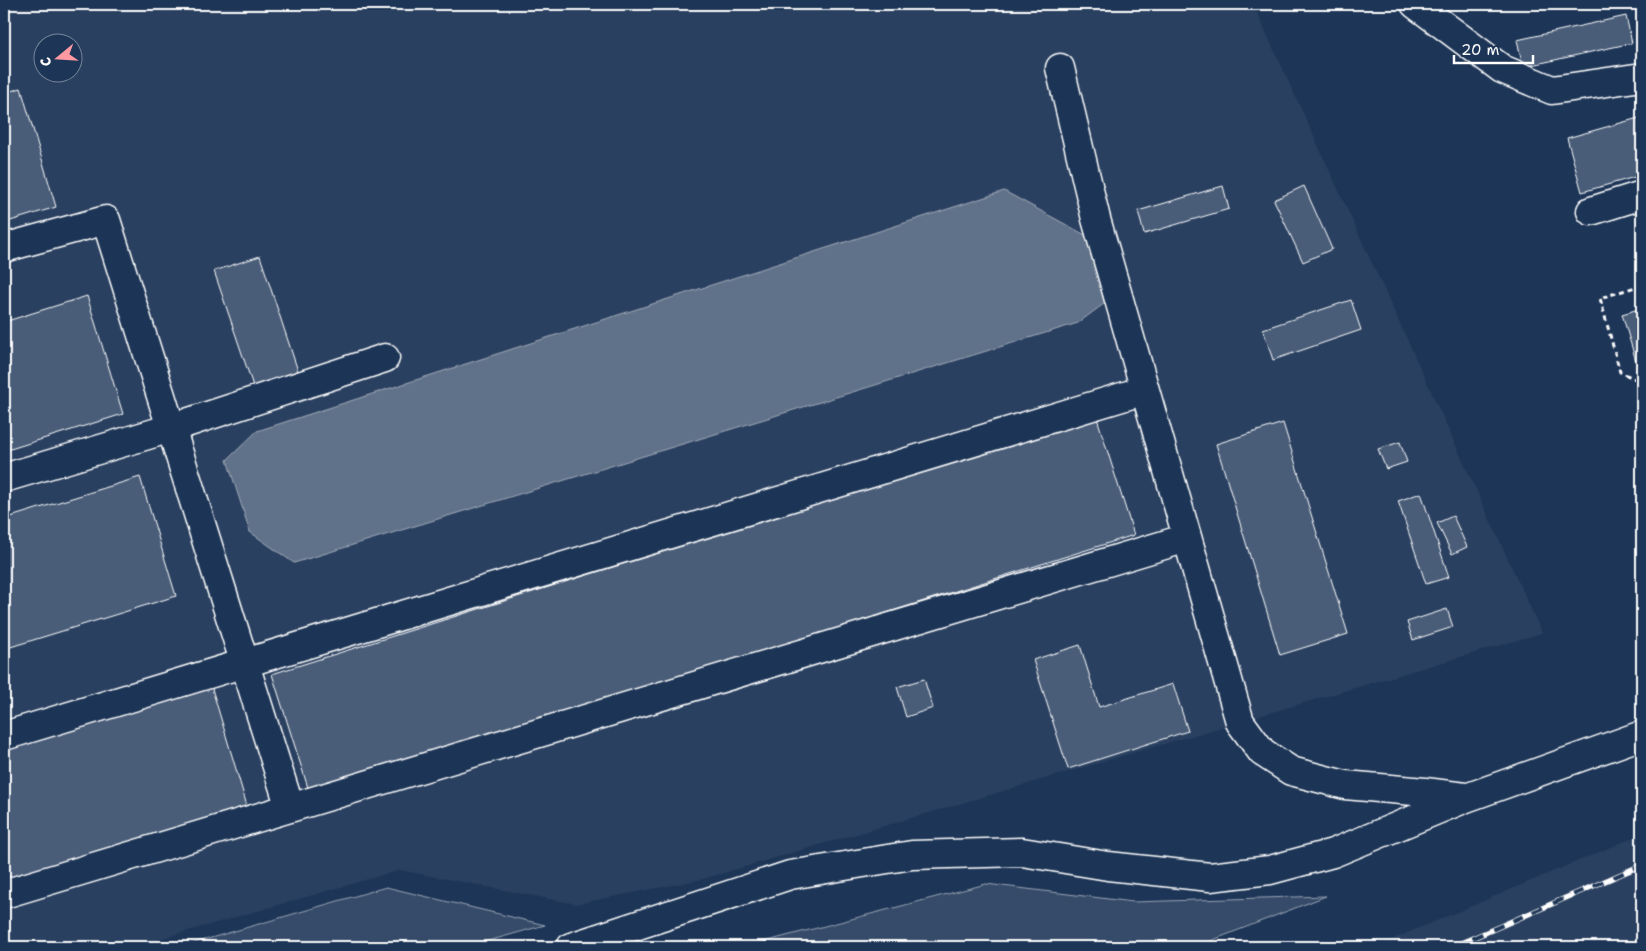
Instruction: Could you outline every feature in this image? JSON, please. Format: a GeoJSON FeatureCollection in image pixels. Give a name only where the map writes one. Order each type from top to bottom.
{"type":"FeatureCollection","features":[{"type":"Feature","properties":{"kind":"street"},"geometry":{"type":"LineString","coordinates":[[1415,4],[1502,69],[1552,90],[1642,77]]}},
{"type":"Feature","properties":{"kind":"street"},"geometry":{"type":"LineString","coordinates":[[1060,68],[1096,219],[1240,722],[1262,752],[1291,771],[1345,785],[1466,798]]}},
{"type":"Feature","properties":{"kind":"street"},"geometry":{"type":"LineString","coordinates":[[1591,211],[1642,195]]}},
{"type":"Feature","properties":{"kind":"street"},"geometry":{"type":"LineString","coordinates":[[4,248],[106,220],[290,808]]}},
{"type":"Feature","properties":{"kind":"street"},"geometry":{"type":"LineString","coordinates":[[4,478],[171,428],[385,358]]}},
{"type":"Feature","properties":{"kind":"street"},"geometry":{"type":"LineString","coordinates":[[4,736],[1145,390]]}},
{"type":"Feature","properties":{"kind":"street"},"geometry":{"type":"LineString","coordinates":[[4,894],[1187,538]]}},
{"type":"Feature","properties":{"kind":"street"},"geometry":{"type":"LineString","coordinates":[[571,947],[790,875],[912,855],[1022,852],[1108,866],[1210,877],[1270,870],[1333,853],[1466,798],[1642,735]]}},
{"type":"Feature","properties":{"kind":"path"},"geometry":{"type":"LineString","coordinates":[[1642,285],[1600,298],[1620,372],[1642,382]]}},
{"type":"Feature","properties":{"kind":"shaded area"},"geometry":{"type":"Polygon","coordinates":[[[4,4],[1253,4],[1542,633],[703,879],[576,904],[400,870],[132,947],[4,947],[4,4]]]}},
{"type":"Feature","properties":{"kind":"shaded area"},"geometry":{"type":"Polygon","coordinates":[[[1004,191],[1089,237],[1105,303],[1078,323],[294,563],[250,532],[227,460],[257,431],[1004,191]]]}},
{"type":"Feature","properties":{"kind":"shaded area"},"geometry":{"type":"Polygon","coordinates":[[[1642,834],[1642,947],[1374,947],[1642,834]]]}},
{"type":"Feature","properties":{"kind":"shaded area"},"geometry":{"type":"Polygon","coordinates":[[[986,884],[1133,902],[1326,896],[1195,947],[744,947],[986,884]]]}},
{"type":"Feature","properties":{"kind":"shaded area"},"geometry":{"type":"Polygon","coordinates":[[[386,887],[545,925],[467,947],[180,947],[386,887]]]}},
{"type":"Feature","properties":{"kind":"building"},"geometry":{"type":"Polygon","coordinates":[[[1626,16],[1632,43],[1523,67],[1517,40],[1626,16]]]}},
{"type":"Feature","properties":{"kind":"building"},"geometry":{"type":"Polygon","coordinates":[[[21,88],[56,207],[4,223],[4,93],[21,88]]]}},
{"type":"Feature","properties":{"kind":"building"},"geometry":{"type":"Polygon","coordinates":[[[1642,117],[1642,175],[1582,192],[1567,138],[1642,117]]]}},
{"type":"Feature","properties":{"kind":"building"},"geometry":{"type":"Polygon","coordinates":[[[1223,186],[1229,209],[1144,234],[1138,211],[1223,186]]]}},
{"type":"Feature","properties":{"kind":"building"},"geometry":{"type":"Polygon","coordinates":[[[1304,186],[1332,249],[1303,262],[1274,200],[1304,186]]]}},
{"type":"Feature","properties":{"kind":"building"},"geometry":{"type":"Polygon","coordinates":[[[260,256],[298,371],[253,386],[214,271],[260,256]]]}},
{"type":"Feature","properties":{"kind":"building"},"geometry":{"type":"Polygon","coordinates":[[[87,296],[123,414],[4,451],[4,322],[87,296]]]}},
{"type":"Feature","properties":{"kind":"building"},"geometry":{"type":"Polygon","coordinates":[[[1351,300],[1361,330],[1273,360],[1263,329],[1351,300]]]}},
{"type":"Feature","properties":{"kind":"building"},"geometry":{"type":"Polygon","coordinates":[[[1642,308],[1642,367],[1638,368],[1622,314],[1642,308]]]}},
{"type":"Feature","properties":{"kind":"building"},"geometry":{"type":"Polygon","coordinates":[[[1096,415],[1134,535],[310,794],[272,674],[1096,415]]]}},
{"type":"Feature","properties":{"kind":"building"},"geometry":{"type":"Polygon","coordinates":[[[1283,423],[1348,634],[1280,655],[1216,444],[1283,423]]]}},
{"type":"Feature","properties":{"kind":"building"},"geometry":{"type":"Polygon","coordinates":[[[1400,442],[1407,462],[1386,469],[1378,449],[1400,442]]]}},
{"type":"Feature","properties":{"kind":"building"},"geometry":{"type":"Polygon","coordinates":[[[140,477],[176,596],[4,649],[4,519],[140,477]]]}},
{"type":"Feature","properties":{"kind":"building"},"geometry":{"type":"Polygon","coordinates":[[[1421,493],[1449,577],[1426,584],[1398,501],[1421,493]]]}},
{"type":"Feature","properties":{"kind":"building"},"geometry":{"type":"Polygon","coordinates":[[[1453,516],[1467,547],[1452,554],[1437,523],[1453,516]]]}},
{"type":"Feature","properties":{"kind":"building"},"geometry":{"type":"Polygon","coordinates":[[[1447,609],[1453,627],[1413,640],[1407,622],[1447,609]]]}},
{"type":"Feature","properties":{"kind":"building"},"geometry":{"type":"Polygon","coordinates":[[[1080,645],[1099,707],[1173,684],[1188,731],[1068,769],[1033,660],[1080,645]]]}},
{"type":"Feature","properties":{"kind":"building"},"geometry":{"type":"Polygon","coordinates":[[[924,679],[933,708],[906,717],[897,687],[924,679]]]}},
{"type":"Feature","properties":{"kind":"building"},"geometry":{"type":"Polygon","coordinates":[[[210,682],[247,806],[4,879],[4,745],[210,682]]]}},
{"type":"Feature","properties":{"kind":"railway"},"geometry":{"type":"LineString","coordinates":[[1452,947],[1642,865]]}}]}
